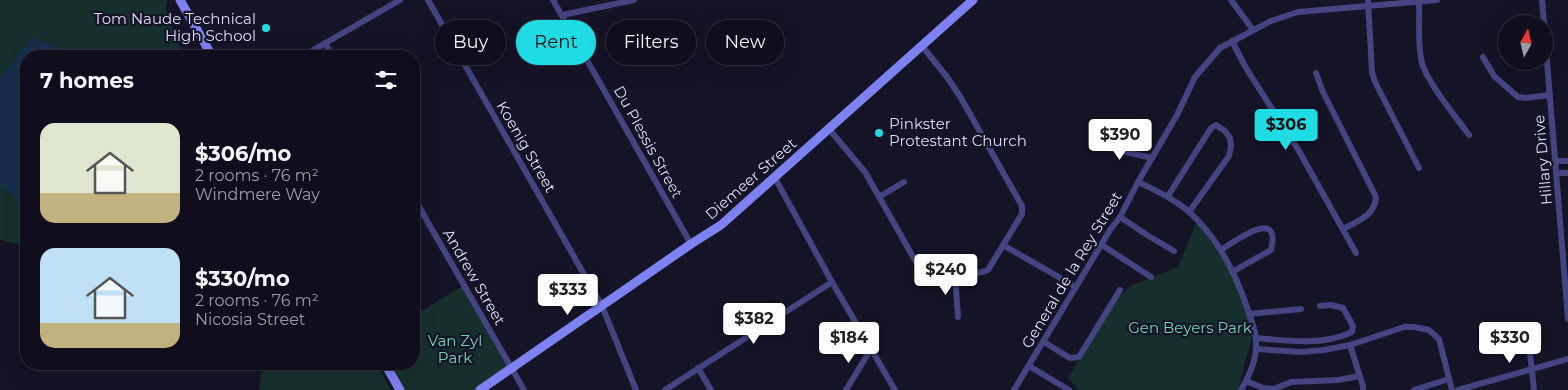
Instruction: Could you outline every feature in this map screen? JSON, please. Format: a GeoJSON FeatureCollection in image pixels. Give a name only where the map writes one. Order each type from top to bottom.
{"type":"FeatureCollection","features":[{"type":"Feature","properties":{"kind":"street"},"geometry":{"type":"LineString","coordinates":[[180,0],[209,50]]}},
{"type":"Feature","properties":{"kind":"street"},"geometry":{"type":"LineString","coordinates":[[313,50],[400,0]]}},
{"type":"Feature","properties":{"kind":"street","name":"Koenig Street"},"geometry":{"type":"LineString","coordinates":[[428,0],[602,306],[636,390]]}},
{"type":"Feature","properties":{"kind":"street","name":"Du Plessis Street"},"geometry":{"type":"LineString","coordinates":[[553,0],[691,244]]}},
{"type":"Feature","properties":{"kind":"street"},"geometry":{"type":"LineString","coordinates":[[562,15],[634,0]]}},
{"type":"Feature","properties":{"kind":"street","name":"Diemeer Street"},"geometry":{"type":"LineString","coordinates":[[480,390],[721,225],[973,0]]}},
{"type":"Feature","properties":{"kind":"street"},"geometry":{"type":"LineString","coordinates":[[1231,0],[1253,30]]}},
{"type":"Feature","properties":{"kind":"street","name":"General de la Rey Street"},"geometry":{"type":"LineString","coordinates":[[1014,390],[1110,230],[1120,217],[1138,182],[1177,116],[1195,77],[1214,53],[1232,41],[1271,21],[1298,12],[1368,3],[1437,0]]}},
{"type":"Feature","properties":{"kind":"street","name":"Hillary Drive"},"geometry":{"type":"LineString","coordinates":[[1542,0],[1567,286],[1568,319]]}},
{"type":"Feature","properties":{"kind":"street"},"geometry":{"type":"LineString","coordinates":[[1419,2],[1420,49],[1423,65],[1428,76],[1468,135]]}},
{"type":"Feature","properties":{"kind":"street"},"geometry":{"type":"LineString","coordinates":[[1368,3],[1372,66],[1375,82],[1419,168]]}},
{"type":"Feature","properties":{"kind":"street"},"geometry":{"type":"LineString","coordinates":[[1232,41],[1250,75],[1299,151],[1356,253]]}},
{"type":"Feature","properties":{"kind":"street"},"geometry":{"type":"LineString","coordinates":[[325,43],[329,50]]}},
{"type":"Feature","properties":{"kind":"street"},"geometry":{"type":"LineString","coordinates":[[829,129],[862,169],[920,268],[926,273],[933,275],[970,274],[988,270],[1022,214],[1020,202],[961,98],[922,46]]}},
{"type":"Feature","properties":{"kind":"street"},"geometry":{"type":"LineString","coordinates":[[1483,57],[1494,76],[1518,96],[1525,98],[1550,94]]}},
{"type":"Feature","properties":{"kind":"street"},"geometry":{"type":"LineString","coordinates":[[1316,73],[1323,92],[1376,197],[1376,204],[1370,214],[1343,229]]}},
{"type":"Feature","properties":{"kind":"street"},"geometry":{"type":"LineString","coordinates":[[1168,196],[1211,128],[1216,125],[1225,131],[1231,141],[1229,156],[1189,212]]}},
{"type":"Feature","properties":{"kind":"street"},"geometry":{"type":"LineString","coordinates":[[1092,144],[1152,158]]}},
{"type":"Feature","properties":{"kind":"street"},"geometry":{"type":"LineString","coordinates":[[1556,161],[1568,161]]}},
{"type":"Feature","properties":{"kind":"street"},"geometry":{"type":"LineString","coordinates":[[1557,173],[1568,173]]}},
{"type":"Feature","properties":{"kind":"street"},"geometry":{"type":"LineString","coordinates":[[775,178],[832,282],[895,390]]}},
{"type":"Feature","properties":{"kind":"street"},"geometry":{"type":"LineString","coordinates":[[879,197],[904,182]]}},
{"type":"Feature","properties":{"kind":"street"},"geometry":{"type":"LineString","coordinates":[[1138,182],[1168,196],[1189,212],[1221,250],[1241,289],[1256,338],[1256,349],[1246,381],[1241,390]]}},
{"type":"Feature","properties":{"kind":"street","name":"Andrew Street"},"geometry":{"type":"LineString","coordinates":[[420,208],[524,390]]}},
{"type":"Feature","properties":{"kind":"street"},"geometry":{"type":"LineString","coordinates":[[1120,217],[1174,252]]}},
{"type":"Feature","properties":{"kind":"street"},"geometry":{"type":"LineString","coordinates":[[1221,250],[1257,229],[1266,228],[1271,231],[1273,239],[1271,250],[1232,272]]}},
{"type":"Feature","properties":{"kind":"street"},"geometry":{"type":"LineString","coordinates":[[1003,245],[1076,287]]}},
{"type":"Feature","properties":{"kind":"street"},"geometry":{"type":"LineString","coordinates":[[1102,245],[1151,277]]}},
{"type":"Feature","properties":{"kind":"street"},"geometry":{"type":"LineString","coordinates":[[956,274],[958,317]]}},
{"type":"Feature","properties":{"kind":"street"},"geometry":{"type":"LineString","coordinates":[[665,390],[832,282]]}},
{"type":"Feature","properties":{"kind":"street"},"geometry":{"type":"LineString","coordinates":[[1044,342],[1070,358],[1079,357],[1120,290]]}},
{"type":"Feature","properties":{"kind":"street"},"geometry":{"type":"LineString","coordinates":[[1256,338],[1304,342],[1336,338],[1352,332],[1353,326],[1343,308],[1331,305],[1320,306]]}},
{"type":"Feature","properties":{"kind":"street"},"geometry":{"type":"LineString","coordinates":[[1249,314],[1301,309]]}},
{"type":"Feature","properties":{"kind":"street"},"geometry":{"type":"LineString","coordinates":[[1256,349],[1308,352],[1350,344],[1404,327],[1429,330],[1440,341],[1452,390]]}},
{"type":"Feature","properties":{"kind":"street"},"geometry":{"type":"LineString","coordinates":[[1528,334],[1534,390]]}},
{"type":"Feature","properties":{"kind":"street"},"geometry":{"type":"LineString","coordinates":[[1350,344],[1363,390]]}},
{"type":"Feature","properties":{"kind":"street"},"geometry":{"type":"LineString","coordinates":[[846,390],[871,349]]}},
{"type":"Feature","properties":{"kind":"street"},"geometry":{"type":"LineString","coordinates":[[1458,390],[1568,359]]}},
{"type":"Feature","properties":{"kind":"street"},"geometry":{"type":"LineString","coordinates":[[1029,366],[1069,390]]}},
{"type":"Feature","properties":{"kind":"street"},"geometry":{"type":"LineString","coordinates":[[698,368],[711,390]]}},
{"type":"Feature","properties":{"kind":"street"},"geometry":{"type":"LineString","coordinates":[[388,370],[400,390]]}},
{"type":"Feature","properties":{"kind":"street"},"geometry":{"type":"LineString","coordinates":[[1246,381],[1263,388],[1274,388],[1291,382],[1338,380],[1360,376]]}},
{"type":"Feature","properties":{"kind":"street"},"geometry":{"type":"LineString","coordinates":[[1414,390],[1449,379]]}},
{"type":"Feature","properties":{"kind":"green space"},"geometry":{"type":"Polygon","coordinates":[[[0,0],[167,0],[166,8],[178,44],[184,50],[20,50],[20,245],[0,240],[0,0]]]}},
{"type":"Feature","properties":{"kind":"green space","name":"Gen Beyers Park"},"geometry":{"type":"Polygon","coordinates":[[[1197,221],[1238,282],[1254,329],[1238,390],[1079,390],[1068,378],[1111,305],[1130,286],[1178,267],[1197,221]]]}},
{"type":"Feature","properties":{"kind":"green space","name":"Van Zyl Park"},"geometry":{"type":"Polygon","coordinates":[[[464,285],[511,368],[480,390],[400,390],[388,370],[420,370],[420,312],[464,285]]]}},
{"type":"Feature","properties":{"kind":"green space"},"geometry":{"type":"Polygon","coordinates":[[[262,370],[380,370],[391,390],[259,390],[262,370]]]}},
{"type":"Feature","properties":{"kind":"water"},"geometry":{"type":"Polygon","coordinates":[[[32,37],[63,50],[22,50],[32,37]]]}},
{"type":"Feature","properties":{"kind":"water"},"geometry":{"type":"Polygon","coordinates":[[[20,53],[20,203],[0,183],[0,79],[20,53]]]}},
{"type":"Feature","properties":{"kind":"place","name":"Tom Naude Technical High School"},"geometry":{"type":"Point","coordinates":[266,28]}},
{"type":"Feature","properties":{"kind":"place","name":"Pinkster Protestant Church"},"geometry":{"type":"Point","coordinates":[879,133]}}]}
